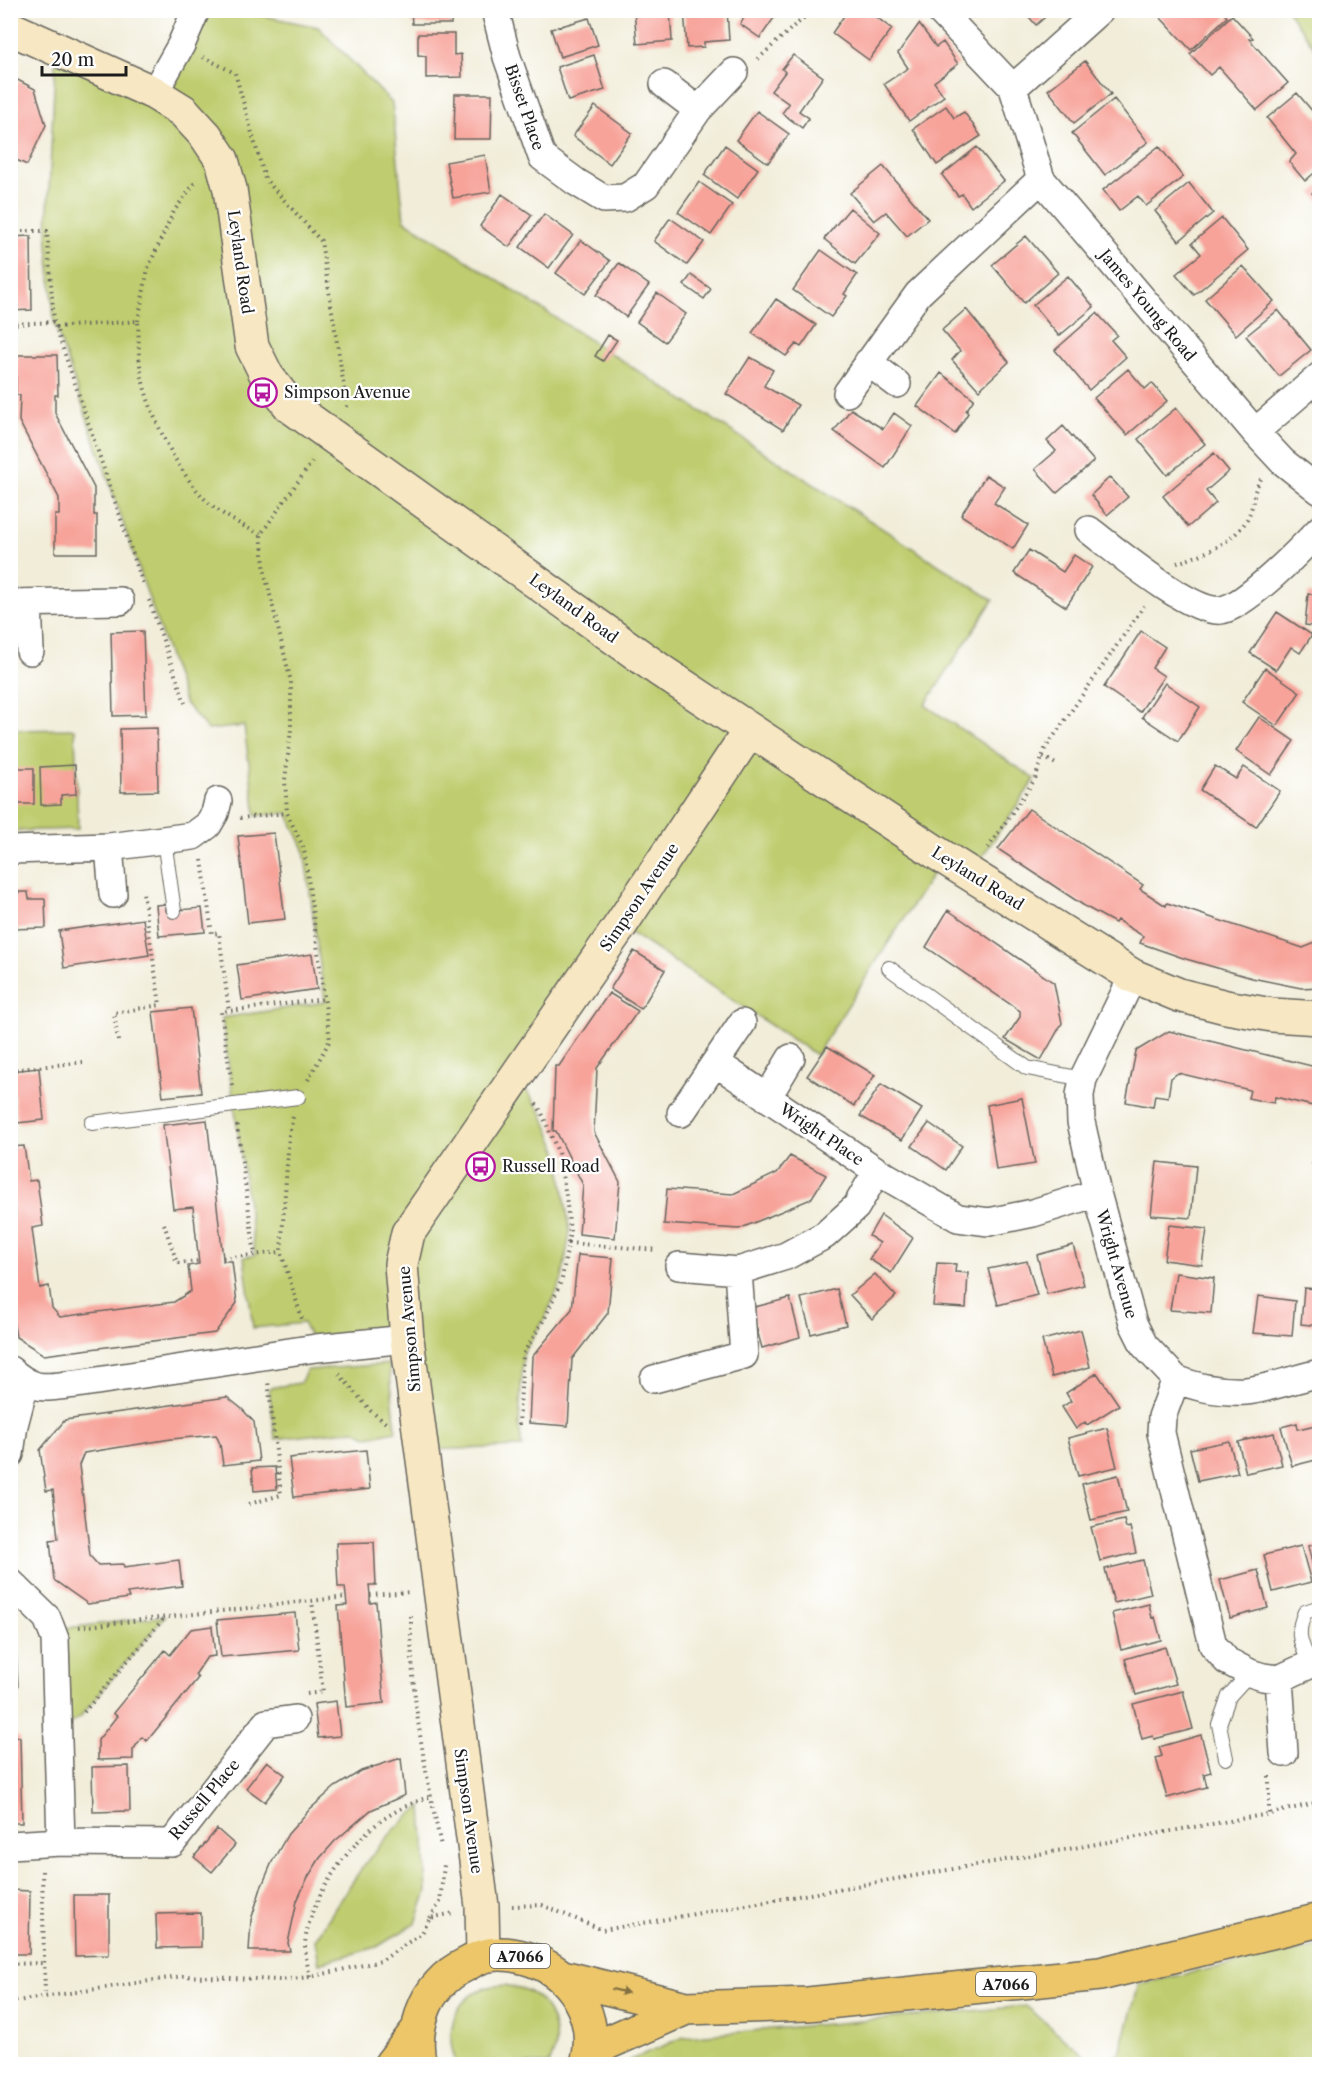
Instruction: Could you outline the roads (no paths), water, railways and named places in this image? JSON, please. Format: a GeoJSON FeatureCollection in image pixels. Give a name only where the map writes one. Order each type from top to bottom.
{"type":"FeatureCollection","features":[{"type":"Feature","properties":{"kind":"main road","name":"A7066"},"geometry":{"type":"LineString","coordinates":[[391,2064],[417,2031],[428,1998],[451,1971],[483,1956],[511,1954],[539,1962],[563,1977],[686,2008],[808,2004],[1100,1974],[1320,1920]]}},
{"type":"Feature","properties":{"kind":"main road","name":"A7066"},"geometry":{"type":"LineString","coordinates":[[563,1977],[580,1998],[590,2023],[589,2057],[686,2008]]}},
{"type":"Feature","properties":{"kind":"main road","name":"A7066"},"geometry":{"type":"LineString","coordinates":[[417,2031],[420,2064]]}},
{"type":"Feature","properties":{"kind":"street"},"geometry":{"type":"LineString","coordinates":[[154,93],[181,45],[196,10]]}},
{"type":"Feature","properties":{"kind":"street","name":"Bisset Place"},"geometry":{"type":"LineString","coordinates":[[495,10],[507,57],[542,157],[604,199],[625,198],[646,185],[698,110],[734,72]]}},
{"type":"Feature","properties":{"kind":"street","name":"James Young Road"},"geometry":{"type":"LineString","coordinates":[[939,10],[1013,88],[1041,179],[1255,432],[1282,461],[1320,491]]}},
{"type":"Feature","properties":{"kind":"street"},"geometry":{"type":"LineString","coordinates":[[1013,88],[1100,10]]}},
{"type":"Feature","properties":{"kind":"street","name":"Leyland Road"},"geometry":{"type":"LineString","coordinates":[[10,28],[154,93],[183,111],[206,136],[222,160],[230,189],[252,346],[267,376],[290,406],[661,671],[943,857],[1132,976],[1179,995],[1226,1007],[1272,1015],[1320,1018]]}},
{"type":"Feature","properties":{"kind":"street"},"geometry":{"type":"LineString","coordinates":[[664,84],[698,110]]}},
{"type":"Feature","properties":{"kind":"street"},"geometry":{"type":"LineString","coordinates":[[847,393],[918,294],[1041,179]]}},
{"type":"Feature","properties":{"kind":"street"},"geometry":{"type":"LineString","coordinates":[[868,362],[897,384]]}},
{"type":"Feature","properties":{"kind":"street"},"geometry":{"type":"LineString","coordinates":[[1255,432],[1320,376]]}},
{"type":"Feature","properties":{"kind":"street"},"geometry":{"type":"LineString","coordinates":[[1089,530],[1159,584],[1195,604],[1221,610],[1246,598],[1300,551],[1320,529]]}},
{"type":"Feature","properties":{"kind":"street"},"geometry":{"type":"LineString","coordinates":[[30,651],[19,603],[120,601]]}},
{"type":"Feature","properties":{"kind":"street","name":"Simpson Avenue"},"geometry":{"type":"LineString","coordinates":[[483,1956],[482,1906],[465,1781],[426,1591],[401,1264],[408,1233],[620,926],[750,730]]}},
{"type":"Feature","properties":{"kind":"street"},"geometry":{"type":"LineString","coordinates":[[10,850],[109,848],[165,840],[207,819]]}},
{"type":"Feature","properties":{"kind":"street"},"geometry":{"type":"LineString","coordinates":[[109,848],[113,894]]}},
{"type":"Feature","properties":{"kind":"street","name":"Wright Avenue"},"geometry":{"type":"LineString","coordinates":[[1132,976],[1083,1079],[1080,1095],[1081,1122],[1097,1193],[1133,1323],[1144,1345],[1176,1379]]}},
{"type":"Feature","properties":{"kind":"street"},"geometry":{"type":"LineString","coordinates":[[681,1113],[742,1023]]}},
{"type":"Feature","properties":{"kind":"street","name":"Wright Place"},"geometry":{"type":"LineString","coordinates":[[767,1098],[791,1058]]}},
{"type":"Feature","properties":{"kind":"street","name":"Wright Place"},"geometry":{"type":"LineString","coordinates":[[716,1063],[877,1171],[958,1218],[989,1222],[1033,1214],[1097,1193]]}},
{"type":"Feature","properties":{"kind":"street","name":"Wright Place"},"geometry":{"type":"LineString","coordinates":[[680,1266],[738,1271],[786,1256],[825,1234],[856,1207],[877,1171]]}},
{"type":"Feature","properties":{"kind":"street"},"geometry":{"type":"LineString","coordinates":[[654,1379],[744,1354],[738,1271]]}},
{"type":"Feature","properties":{"kind":"street"},"geometry":{"type":"LineString","coordinates":[[10,1454],[18,1376],[39,1387],[77,1384],[331,1347],[407,1339]]}},
{"type":"Feature","properties":{"kind":"street"},"geometry":{"type":"LineString","coordinates":[[1315,1662],[1279,1679],[1250,1673],[1227,1661],[1213,1645],[1161,1433],[1162,1417],[1176,1379],[1197,1386],[1246,1391],[1320,1373]]}},
{"type":"Feature","properties":{"kind":"street"},"geometry":{"type":"LineString","coordinates":[[10,1582],[47,1618],[55,1639],[59,1731],[51,1843]]}},
{"type":"Feature","properties":{"kind":"street"},"geometry":{"type":"LineString","coordinates":[[1279,1679],[1284,1753]]}},
{"type":"Feature","properties":{"kind":"street","name":"Russell Place"},"geometry":{"type":"LineString","coordinates":[[10,1845],[172,1843],[266,1723],[295,1719]]}},
{"type":"Feature","properties":{"kind":"lane"},"geometry":{"type":"LineString","coordinates":[[165,840],[174,911]]}},
{"type":"Feature","properties":{"kind":"lane"},"geometry":{"type":"LineString","coordinates":[[889,968],[1027,1068],[1083,1079]]}},
{"type":"Feature","properties":{"kind":"lane"},"geometry":{"type":"LineString","coordinates":[[92,1124],[298,1097]]}},
{"type":"Feature","properties":{"kind":"lane"},"geometry":{"type":"LineString","coordinates":[[1315,1662],[1300,1640],[1299,1626],[1305,1612],[1320,1607]]}},
{"type":"Feature","properties":{"kind":"lane"},"geometry":{"type":"LineString","coordinates":[[1226,1758],[1220,1724],[1229,1696],[1250,1673]]}},
{"type":"Feature","properties":{"kind":"place","name":"Simpson Avenue"},"geometry":{"type":"Point","coordinates":[263,392]}},
{"type":"Feature","properties":{"kind":"place","name":"Russell Road"},"geometry":{"type":"Point","coordinates":[481,1166]}}]}
